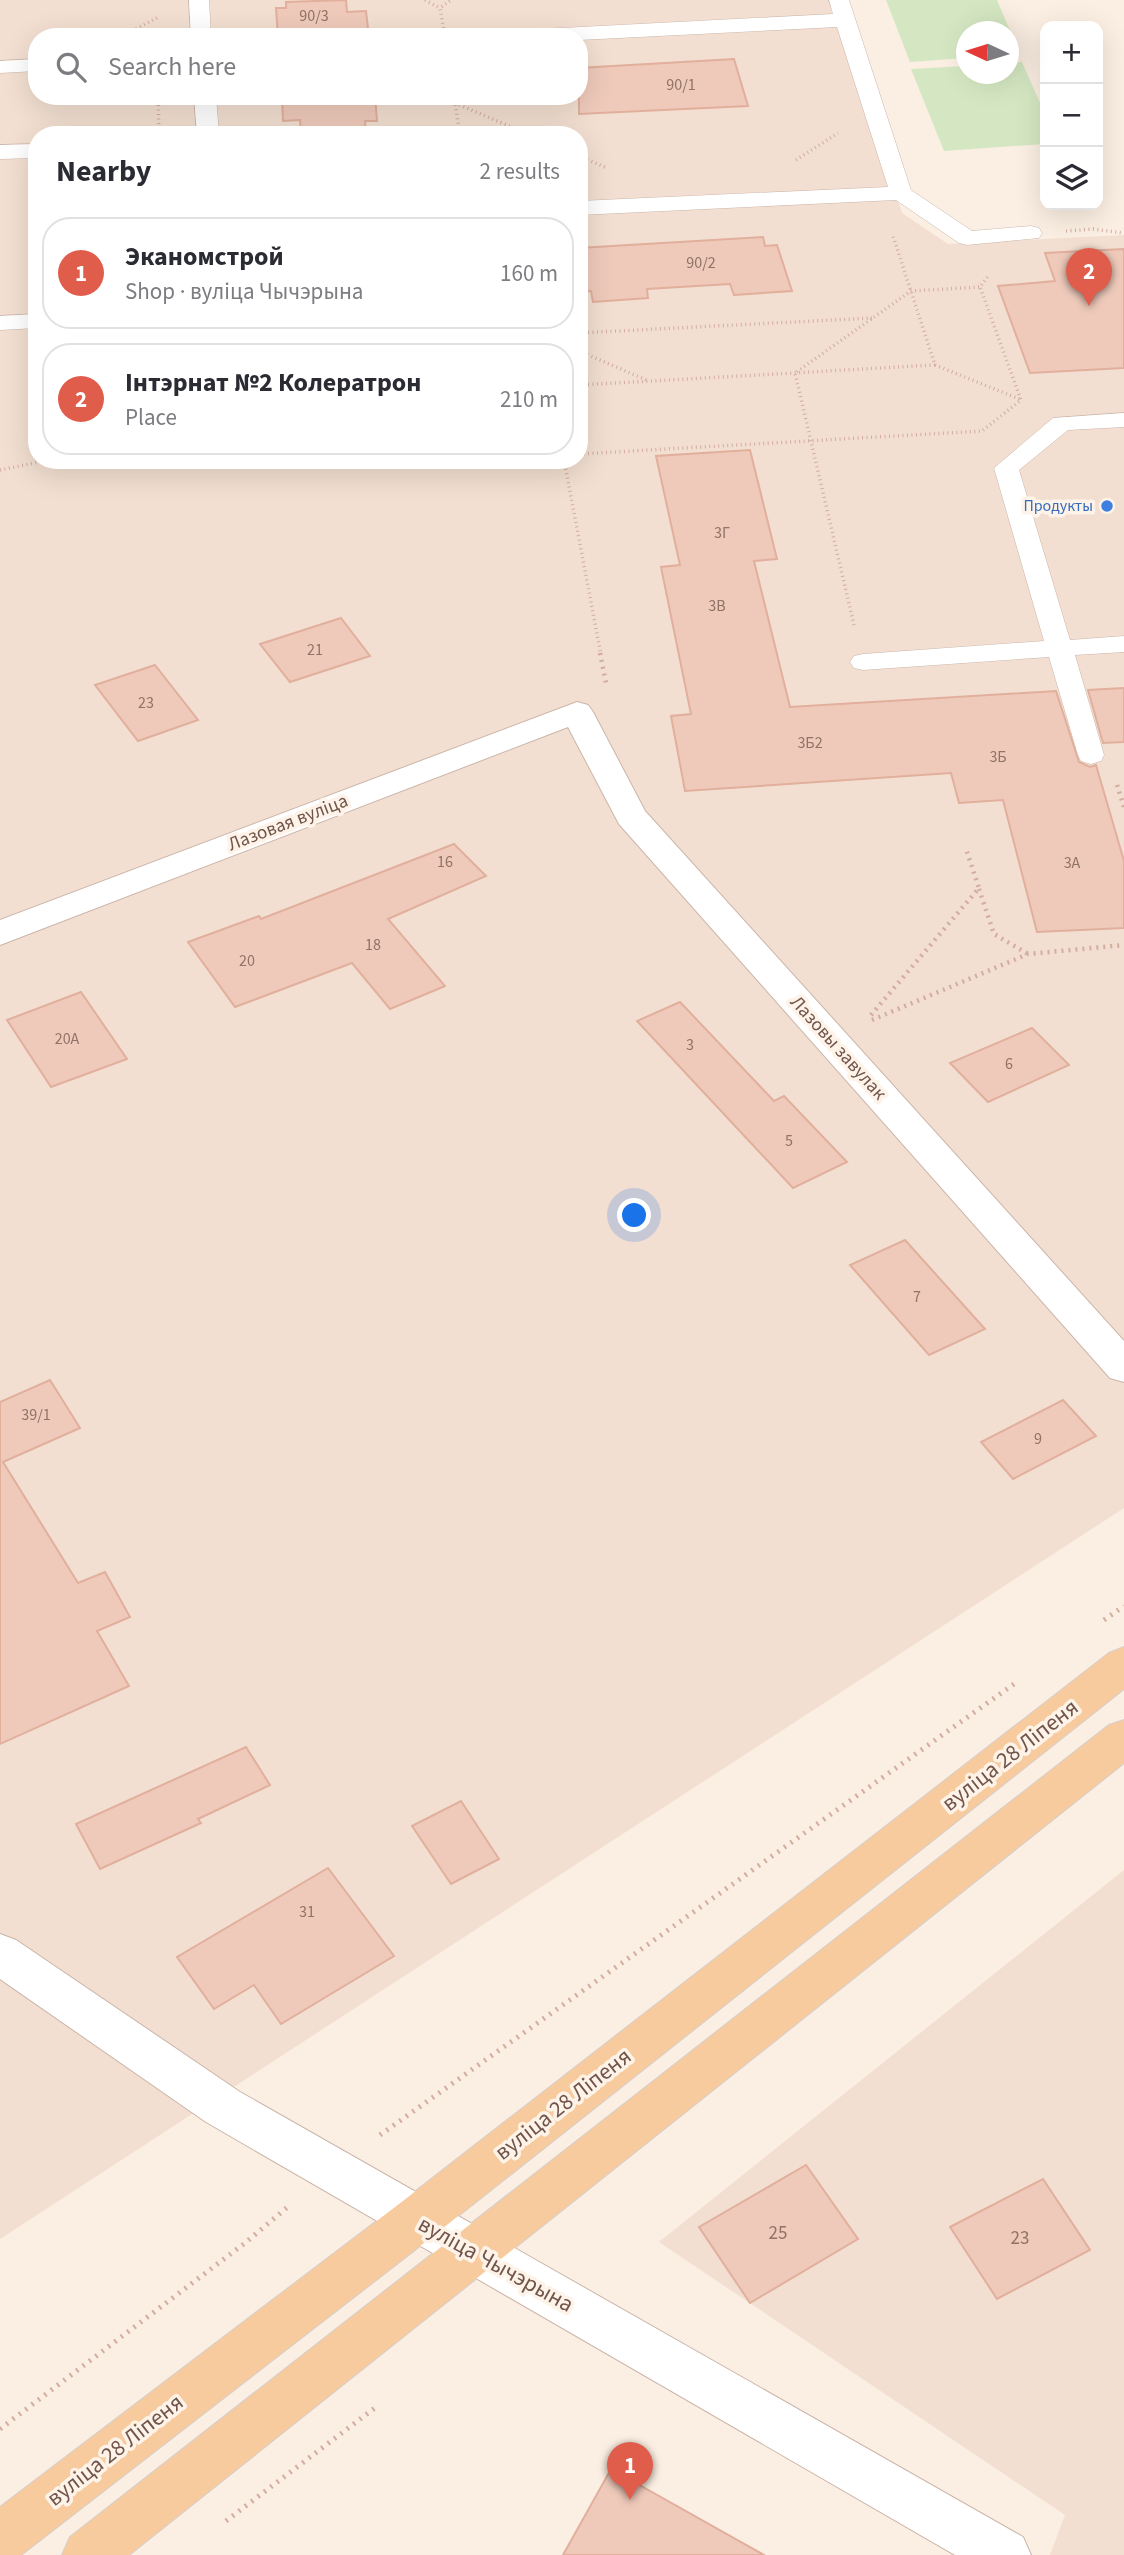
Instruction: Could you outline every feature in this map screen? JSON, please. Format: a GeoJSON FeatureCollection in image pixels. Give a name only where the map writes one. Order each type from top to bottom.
{"type":"FeatureCollection","features":[{"type":"Feature","properties":{"kind":"main road","name":"вуліца 28 Ліпеня"},"geometry":{"type":"LineString","coordinates":[[0,2539],[416,2220],[1124,1665]]}},
{"type":"Feature","properties":{"kind":"main road"},"geometry":{"type":"LineString","coordinates":[[88,2555],[1124,1738]]}},
{"type":"Feature","properties":{"kind":"street","name":"Лазовая вуліца"},"geometry":{"type":"LineString","coordinates":[[0,933],[577,712]]}},
{"type":"Feature","properties":{"kind":"street","name":"Лазовы завулак"},"geometry":{"type":"LineString","coordinates":[[577,712],[631,816],[1124,1367]]}},
{"type":"Feature","properties":{"kind":"street","name":"вуліца Чычэрына"},"geometry":{"type":"LineString","coordinates":[[0,1954],[223,2107],[1004,2555]]}},
{"type":"Feature","properties":{"kind":"lane"},"geometry":{"type":"LineString","coordinates":[[199,0],[201,28]]}},
{"type":"Feature","properties":{"kind":"lane"},"geometry":{"type":"LineString","coordinates":[[588,30],[842,10],[890,193]]}},
{"type":"Feature","properties":{"kind":"lane"},"geometry":{"type":"LineString","coordinates":[[0,67],[28,65]]}},
{"type":"Feature","properties":{"kind":"lane"},"geometry":{"type":"LineString","coordinates":[[206,105],[207,126]]}},
{"type":"Feature","properties":{"kind":"lane"},"geometry":{"type":"LineString","coordinates":[[0,152],[28,151]]}},
{"type":"Feature","properties":{"kind":"lane"},"geometry":{"type":"LineString","coordinates":[[588,208],[890,193],[967,238],[1031,233]]}},
{"type":"Feature","properties":{"kind":"lane"},"geometry":{"type":"LineString","coordinates":[[0,323],[28,321]]}},
{"type":"Feature","properties":{"kind":"lane"},"geometry":{"type":"LineString","coordinates":[[1091,755],[1006,468],[1062,423],[1124,420]]}},
{"type":"Feature","properties":{"kind":"lane"},"geometry":{"type":"LineString","coordinates":[[863,662],[1124,644]]}},
{"type":"Feature","properties":{"kind":"path"},"geometry":{"type":"LineString","coordinates":[[425,0],[440,8]]}},
{"type":"Feature","properties":{"kind":"path"},"geometry":{"type":"LineString","coordinates":[[440,8],[452,0]]}},
{"type":"Feature","properties":{"kind":"path"},"geometry":{"type":"LineString","coordinates":[[440,8],[443,28]]}},
{"type":"Feature","properties":{"kind":"path"},"geometry":{"type":"LineString","coordinates":[[138,28],[157,18]]}},
{"type":"Feature","properties":{"kind":"path"},"geometry":{"type":"LineString","coordinates":[[158,105],[159,126]]}},
{"type":"Feature","properties":{"kind":"path"},"geometry":{"type":"LineString","coordinates":[[455,105],[459,126]]}},
{"type":"Feature","properties":{"kind":"path"},"geometry":{"type":"LineString","coordinates":[[460,105],[509,126]]}},
{"type":"Feature","properties":{"kind":"path"},"geometry":{"type":"LineString","coordinates":[[786,166],[844,129]]}},
{"type":"Feature","properties":{"kind":"path"},"geometry":{"type":"LineString","coordinates":[[890,193],[911,291],[935,365]]}},
{"type":"Feature","properties":{"kind":"path"},"geometry":{"type":"LineString","coordinates":[[1031,233],[1093,229],[1124,233]]}},
{"type":"Feature","properties":{"kind":"path"},"geometry":{"type":"LineString","coordinates":[[980,287],[991,271]]}},
{"type":"Feature","properties":{"kind":"path"},"geometry":{"type":"LineString","coordinates":[[795,373],[911,291],[980,287]]}},
{"type":"Feature","properties":{"kind":"path"},"geometry":{"type":"LineString","coordinates":[[980,287],[1021,400]]}},
{"type":"Feature","properties":{"kind":"path"},"geometry":{"type":"LineString","coordinates":[[588,333],[872,318]]}},
{"type":"Feature","properties":{"kind":"path"},"geometry":{"type":"LineString","coordinates":[[588,355],[650,381]]}},
{"type":"Feature","properties":{"kind":"path"},"geometry":{"type":"LineString","coordinates":[[588,384],[935,365],[1021,400],[1034,400]]}},
{"type":"Feature","properties":{"kind":"path"},"geometry":{"type":"LineString","coordinates":[[795,373],[863,662]]}},
{"type":"Feature","properties":{"kind":"path"},"geometry":{"type":"LineString","coordinates":[[588,454],[982,431],[1021,400]]}},
{"type":"Feature","properties":{"kind":"path"},"geometry":{"type":"LineString","coordinates":[[0,470],[28,464]]}},
{"type":"Feature","properties":{"kind":"path"},"geometry":{"type":"LineString","coordinates":[[566,469],[608,693]]}},
{"type":"Feature","properties":{"kind":"path"},"geometry":{"type":"LineString","coordinates":[[967,849],[994,934],[1028,954]]}},
{"type":"Feature","properties":{"kind":"path"},"geometry":{"type":"LineString","coordinates":[[979,888],[863,1024],[1028,954],[1124,945]]}},
{"type":"Feature","properties":{"kind":"path"},"geometry":{"type":"LineString","coordinates":[[1101,1622],[1124,1606]]}},
{"type":"Feature","properties":{"kind":"path"},"geometry":{"type":"LineString","coordinates":[[0,2429],[245,2242],[331,2171],[1022,1678]]}},
{"type":"Feature","properties":{"kind":"path"},"geometry":{"type":"LineString","coordinates":[[225,2522],[376,2407]]}},
{"type":"Feature","properties":{"kind":"shaded area"},"geometry":{"type":"Polygon","coordinates":[[[0,0],[830,0],[902,213],[948,244],[1124,235],[1124,1508],[0,2239],[0,0]]]}},
{"type":"Feature","properties":{"kind":"shaded area"},"geometry":{"type":"Polygon","coordinates":[[[1124,1870],[1124,2555],[1050,2555],[1065,2515],[659,2242],[1124,1870]]]}},
{"type":"Feature","properties":{"kind":"green space"},"geometry":{"type":"Polygon","coordinates":[[[886,0],[997,0],[1006,21],[956,21],[956,59],[910,62],[886,0]]]}},
{"type":"Feature","properties":{"kind":"green space"},"geometry":{"type":"Polygon","coordinates":[[[1019,62],[1022,62],[1040,103],[1040,144],[944,151],[911,69],[956,67],[956,84],[1019,84],[1019,62]]]}},
{"type":"Feature","properties":{"kind":"building"},"geometry":{"type":"Polygon","coordinates":[[[346,0],[347,12],[366,11],[368,28],[277,28],[276,8],[286,8],[286,2],[346,0]]]}},
{"type":"Feature","properties":{"kind":"building"},"geometry":{"type":"Polygon","coordinates":[[[734,59],[748,106],[579,114],[579,105],[588,105],[588,67],[734,59]]]}},
{"type":"Feature","properties":{"kind":"building"},"geometry":{"type":"Polygon","coordinates":[[[282,105],[376,105],[377,121],[365,121],[365,126],[300,126],[300,120],[283,121],[282,105]]]}},
{"type":"Feature","properties":{"kind":"building"},"geometry":{"type":"Polygon","coordinates":[[[763,237],[765,246],[777,245],[792,291],[734,295],[730,284],[647,289],[648,298],[593,302],[591,291],[588,291],[588,247],[763,237]]]}},
{"type":"Feature","properties":{"kind":"building"},"geometry":{"type":"Polygon","coordinates":[[[1124,249],[1124,368],[1030,373],[998,286],[1055,281],[1045,253],[1124,249]]]}},
{"type":"Feature","properties":{"kind":"building"},"geometry":{"type":"Polygon","coordinates":[[[750,450],[777,559],[754,561],[790,707],[1056,691],[1079,762],[1090,767],[1096,765],[1124,861],[1124,928],[1037,932],[1003,800],[959,803],[951,773],[685,791],[671,716],[691,714],[661,567],[680,565],[656,456],[750,450]]]}},
{"type":"Feature","properties":{"kind":"building"},"geometry":{"type":"Polygon","coordinates":[[[341,618],[370,656],[290,682],[260,644],[341,618]]]}},
{"type":"Feature","properties":{"kind":"building"},"geometry":{"type":"Polygon","coordinates":[[[155,665],[198,720],[138,741],[95,685],[155,665]]]}},
{"type":"Feature","properties":{"kind":"building"},"geometry":{"type":"Polygon","coordinates":[[[1124,688],[1124,742],[1103,743],[1088,690],[1124,688]]]}},
{"type":"Feature","properties":{"kind":"building"},"geometry":{"type":"Polygon","coordinates":[[[454,844],[486,876],[388,919],[445,986],[390,1009],[352,963],[235,1007],[188,942],[259,916],[261,919],[454,844]]]}},
{"type":"Feature","properties":{"kind":"building"},"geometry":{"type":"Polygon","coordinates":[[[81,992],[127,1059],[51,1087],[7,1020],[81,992]]]}},
{"type":"Feature","properties":{"kind":"building"},"geometry":{"type":"Polygon","coordinates":[[[680,1002],[774,1101],[784,1096],[847,1162],[793,1188],[637,1021],[680,1002]]]}},
{"type":"Feature","properties":{"kind":"building"},"geometry":{"type":"Polygon","coordinates":[[[1032,1028],[1069,1065],[988,1102],[950,1063],[1032,1028]]]}},
{"type":"Feature","properties":{"kind":"building"},"geometry":{"type":"Polygon","coordinates":[[[905,1240],[985,1329],[929,1355],[850,1265],[905,1240]]]}},
{"type":"Feature","properties":{"kind":"building"},"geometry":{"type":"Polygon","coordinates":[[[50,1380],[80,1428],[3,1462],[78,1583],[105,1572],[130,1617],[97,1631],[129,1686],[0,1744],[0,1402],[50,1380]]]}},
{"type":"Feature","properties":{"kind":"building"},"geometry":{"type":"Polygon","coordinates":[[[1063,1400],[1096,1436],[1013,1479],[981,1442],[1063,1400]]]}},
{"type":"Feature","properties":{"kind":"building"},"geometry":{"type":"Polygon","coordinates":[[[246,1747],[270,1785],[198,1819],[201,1823],[100,1869],[76,1824],[246,1747]]]}},
{"type":"Feature","properties":{"kind":"building"},"geometry":{"type":"Polygon","coordinates":[[[461,1801],[499,1859],[451,1884],[412,1826],[461,1801]]]}},
{"type":"Feature","properties":{"kind":"building"},"geometry":{"type":"Polygon","coordinates":[[[328,1868],[394,1956],[281,2024],[254,1985],[214,2009],[177,1957],[328,1868]]]}},
{"type":"Feature","properties":{"kind":"building"},"geometry":{"type":"Polygon","coordinates":[[[806,2165],[858,2239],[750,2303],[699,2227],[806,2165]]]}},
{"type":"Feature","properties":{"kind":"building"},"geometry":{"type":"Polygon","coordinates":[[[1043,2179],[1090,2250],[997,2299],[950,2227],[1043,2179]]]}},
{"type":"Feature","properties":{"kind":"building"},"geometry":{"type":"Polygon","coordinates":[[[611,2469],[764,2555],[563,2555],[611,2469]]]}},
{"type":"Feature","properties":{"kind":"place","name":"Інтэрнат №2 Колератрон"},"geometry":{"type":"Point","coordinates":[1089,306]}},
{"type":"Feature","properties":{"kind":"place","name":"Продукты"},"geometry":{"type":"Point","coordinates":[1107,506]}},
{"type":"Feature","properties":{"kind":"place","name":"Эканомстрой"},"geometry":{"type":"Point","coordinates":[630,2500]}}]}
